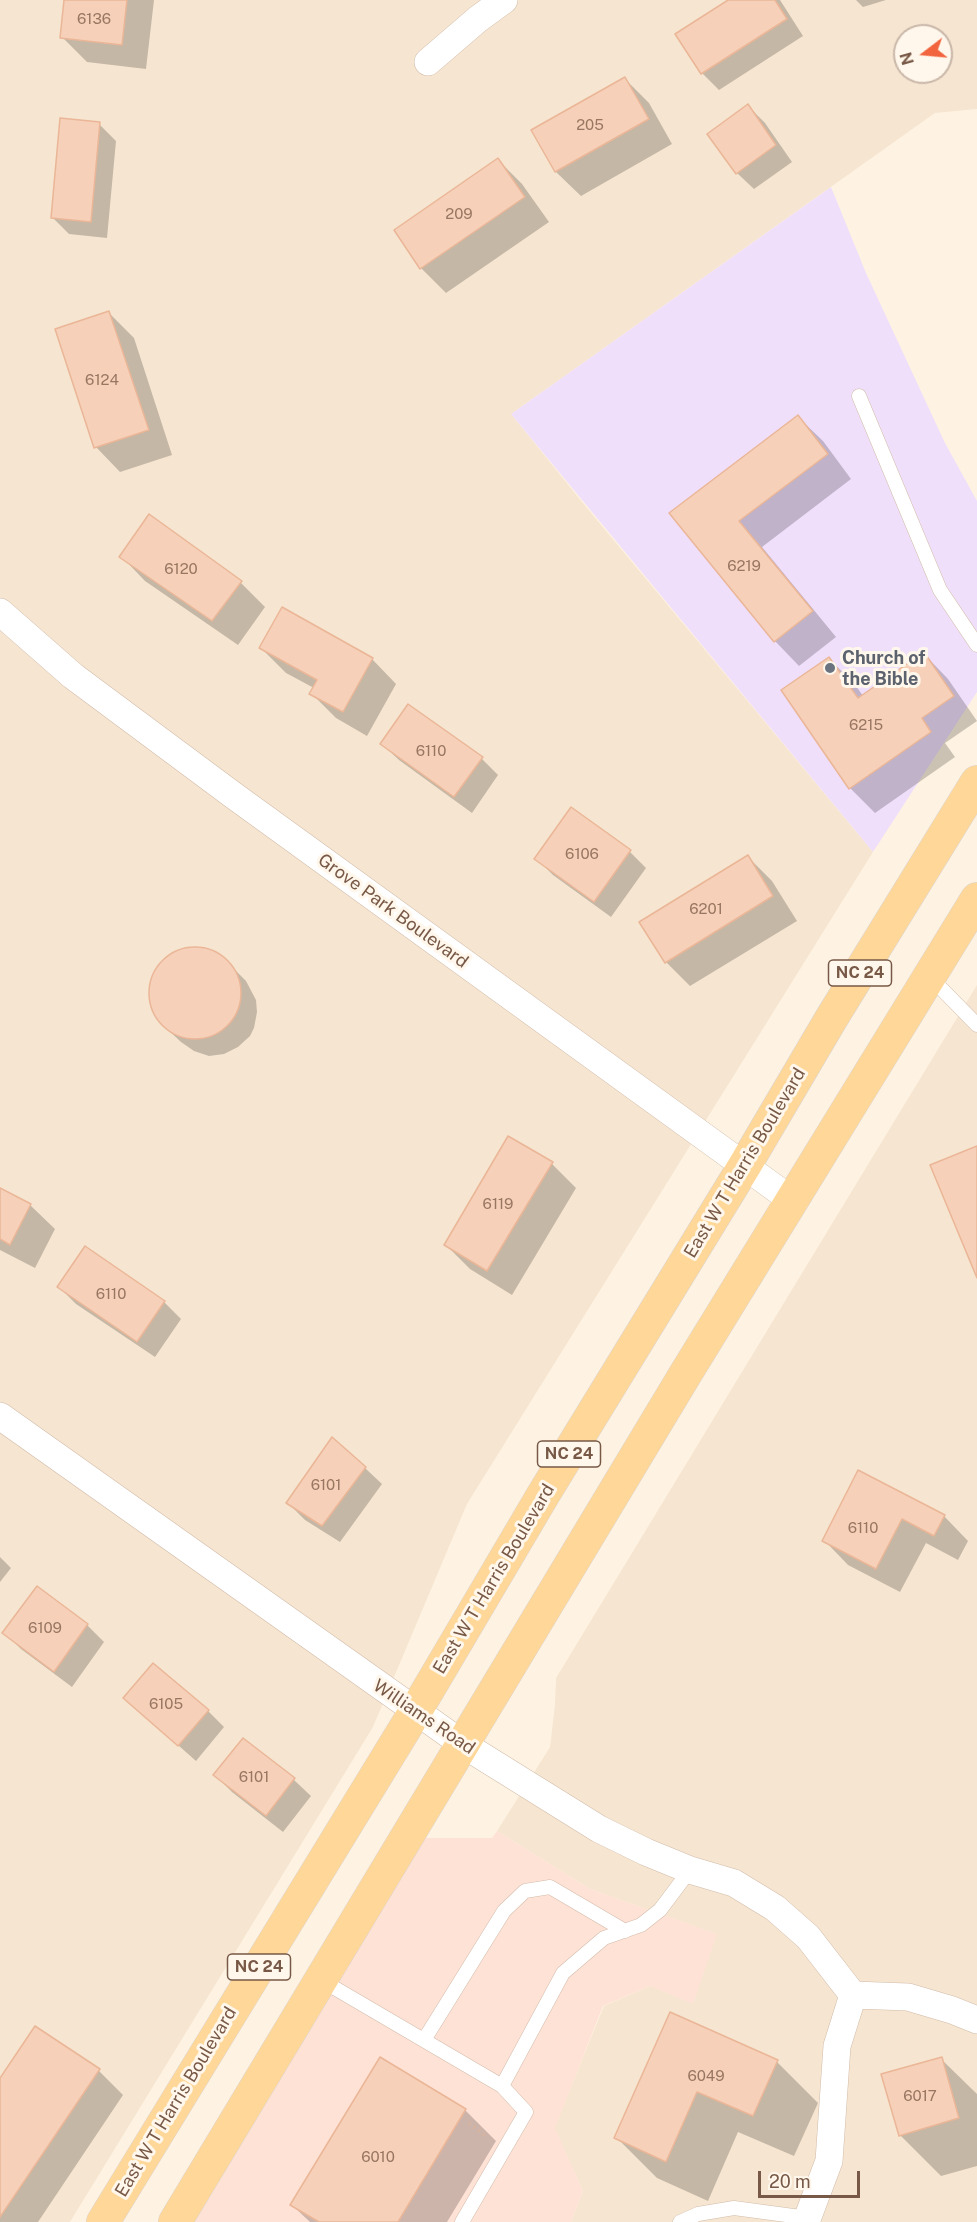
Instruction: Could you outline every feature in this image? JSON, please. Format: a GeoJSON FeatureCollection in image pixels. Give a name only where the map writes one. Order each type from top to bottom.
{"type":"FeatureCollection","features":[{"type":"Feature","properties":{"kind":"main road","name":"East W T Harris Boulevard"},"geometry":{"type":"LineString","coordinates":[[103,2222],[415,1712],[543,1495],[977,782]]}},
{"type":"Feature","properties":{"kind":"main road","name":"NC 24"},"geometry":{"type":"LineString","coordinates":[[175,2222],[686,1373],[977,899]]}},
{"type":"Feature","properties":{"kind":"street"},"geometry":{"type":"LineString","coordinates":[[428,62],[478,18],[504,0]]}},
{"type":"Feature","properties":{"kind":"street","name":"Grove Park Boulevard"},"geometry":{"type":"LineString","coordinates":[[0,612],[73,676],[233,795],[793,1201]]}},
{"type":"Feature","properties":{"kind":"street","name":"Williams Road"},"geometry":{"type":"LineString","coordinates":[[0,1416],[464,1745],[599,1829],[690,1870],[734,1882],[775,1908],[808,1937],[853,1995]]}},
{"type":"Feature","properties":{"kind":"street"},"geometry":{"type":"LineString","coordinates":[[807,2220],[830,2161],[837,2046],[853,1995],[908,1997],[977,2020]]}},
{"type":"Feature","properties":{"kind":"lane"},"geometry":{"type":"LineString","coordinates":[[859,396],[940,590],[977,645]]}},
{"type":"Feature","properties":{"kind":"lane"},"geometry":{"type":"LineString","coordinates":[[930,976],[977,1025]]}},
{"type":"Feature","properties":{"kind":"lane"},"geometry":{"type":"LineString","coordinates":[[502,2086],[563,1973],[604,1938],[641,1925],[660,1910],[690,1870]]}},
{"type":"Feature","properties":{"kind":"lane"},"geometry":{"type":"LineString","coordinates":[[424,2040],[504,1911],[525,1891],[550,1887],[625,1931]]}},
{"type":"Feature","properties":{"kind":"lane"},"geometry":{"type":"LineString","coordinates":[[321,1980],[502,2086],[526,2112],[462,2222]]}},
{"type":"Feature","properties":{"kind":"lane"},"geometry":{"type":"LineString","coordinates":[[680,2222],[698,2214],[734,2208],[807,2220]]}},
{"type":"Feature","properties":{"kind":"shaded area"},"geometry":{"type":"Polygon","coordinates":[[[0,0],[977,0],[977,109],[935,113],[511,414],[873,852],[467,1504],[373,1727],[70,2222],[0,2222],[0,0]]]}},
{"type":"Feature","properties":{"kind":"shaded area"},"geometry":{"type":"Polygon","coordinates":[[[831,187],[866,273],[945,443],[977,501],[977,692],[873,852],[511,414],[831,187]]]}},
{"type":"Feature","properties":{"kind":"shaded area"},"geometry":{"type":"Polygon","coordinates":[[[977,985],[977,2222],[571,2222],[583,2191],[554,2128],[604,2006],[650,1986],[716,1934],[590,1889],[497,1831],[550,1747],[556,1678],[977,985]]]}},
{"type":"Feature","properties":{"kind":"shaded area"},"geometry":{"type":"Polygon","coordinates":[[[497,1831],[590,1889],[717,1934],[693,2004],[650,1986],[603,2006],[555,2128],[583,2191],[571,2222],[191,2222],[423,1838],[492,1838],[497,1831]]]}},
{"type":"Feature","properties":{"kind":"building"},"geometry":{"type":"Polygon","coordinates":[[[64,0],[127,0],[122,45],[60,38],[64,0]]]}},
{"type":"Feature","properties":{"kind":"building"},"geometry":{"type":"Polygon","coordinates":[[[728,0],[775,0],[787,19],[701,74],[675,34],[728,0]]]}},
{"type":"Feature","properties":{"kind":"building"},"geometry":{"type":"Polygon","coordinates":[[[625,77],[649,119],[555,172],[531,130],[625,77]]]}},
{"type":"Feature","properties":{"kind":"building"},"geometry":{"type":"Polygon","coordinates":[[[748,104],[776,145],[736,174],[707,134],[748,104]]]}},
{"type":"Feature","properties":{"kind":"building"},"geometry":{"type":"Polygon","coordinates":[[[60,118],[100,122],[91,222],[51,218],[60,118]]]}},
{"type":"Feature","properties":{"kind":"building"},"geometry":{"type":"Polygon","coordinates":[[[498,158],[525,197],[420,269],[394,230],[498,158]]]}},
{"type":"Feature","properties":{"kind":"building"},"geometry":{"type":"Polygon","coordinates":[[[109,311],[149,430],[94,448],[55,329],[109,311]]]}},
{"type":"Feature","properties":{"kind":"building"},"geometry":{"type":"Polygon","coordinates":[[[798,415],[828,454],[739,521],[813,611],[774,642],[669,513],[798,415]]]}},
{"type":"Feature","properties":{"kind":"building"},"geometry":{"type":"Polygon","coordinates":[[[149,514],[242,581],[212,621],[119,557],[149,514]]]}},
{"type":"Feature","properties":{"kind":"building"},"geometry":{"type":"Polygon","coordinates":[[[282,607],[373,658],[343,712],[309,694],[317,680],[259,648],[282,607]]]}},
{"type":"Feature","properties":{"kind":"building"},"geometry":{"type":"Polygon","coordinates":[[[924,652],[954,696],[922,718],[931,732],[849,789],[781,690],[829,657],[858,698],[924,652]]]}},
{"type":"Feature","properties":{"kind":"building"},"geometry":{"type":"Polygon","coordinates":[[[408,704],[483,757],[454,797],[380,744],[408,704]]]}},
{"type":"Feature","properties":{"kind":"building"},"geometry":{"type":"Polygon","coordinates":[[[571,807],[631,850],[594,902],[534,859],[571,807]]]}},
{"type":"Feature","properties":{"kind":"building"},"geometry":{"type":"Polygon","coordinates":[[[748,855],[773,896],[665,963],[639,922],[748,855]]]}},
{"type":"Feature","properties":{"kind":"building"},"geometry":{"type":"Polygon","coordinates":[[[195,947],[212,951],[227,961],[237,976],[241,993],[237,1010],[227,1025],[212,1035],[195,1039],[178,1035],[163,1025],[153,1010],[149,993],[153,976],[163,961],[178,951],[195,947]]]}},
{"type":"Feature","properties":{"kind":"building"},"geometry":{"type":"Polygon","coordinates":[[[508,1136],[553,1162],[487,1271],[444,1245],[508,1136]]]}},
{"type":"Feature","properties":{"kind":"building"},"geometry":{"type":"Polygon","coordinates":[[[977,1146],[977,1278],[930,1165],[977,1146]]]}},
{"type":"Feature","properties":{"kind":"building"},"geometry":{"type":"Polygon","coordinates":[[[0,1188],[31,1204],[10,1245],[0,1239],[0,1188]]]}},
{"type":"Feature","properties":{"kind":"building"},"geometry":{"type":"Polygon","coordinates":[[[85,1246],[165,1301],[137,1342],[57,1287],[85,1246]]]}},
{"type":"Feature","properties":{"kind":"building"},"geometry":{"type":"Polygon","coordinates":[[[332,1437],[366,1467],[322,1526],[286,1503],[332,1437]]]}},
{"type":"Feature","properties":{"kind":"building"},"geometry":{"type":"Polygon","coordinates":[[[858,1470],[945,1515],[934,1536],[902,1519],[876,1569],[822,1541],[858,1470]]]}},
{"type":"Feature","properties":{"kind":"building"},"geometry":{"type":"Polygon","coordinates":[[[37,1586],[88,1624],[54,1672],[2,1633],[37,1586]]]}},
{"type":"Feature","properties":{"kind":"building"},"geometry":{"type":"Polygon","coordinates":[[[153,1663],[209,1710],[178,1746],[123,1698],[153,1663]]]}},
{"type":"Feature","properties":{"kind":"building"},"geometry":{"type":"Polygon","coordinates":[[[243,1738],[295,1778],[266,1816],[213,1775],[243,1738]]]}},
{"type":"Feature","properties":{"kind":"building"},"geometry":{"type":"Polygon","coordinates":[[[670,2012],[778,2060],[753,2116],[697,2092],[666,2162],[614,2138],[670,2012]]]}},
{"type":"Feature","properties":{"kind":"building"},"geometry":{"type":"Polygon","coordinates":[[[35,2026],[100,2069],[0,2217],[0,2078],[35,2026]]]}},
{"type":"Feature","properties":{"kind":"building"},"geometry":{"type":"Polygon","coordinates":[[[380,2057],[466,2109],[398,2222],[319,2222],[290,2205],[380,2057]]]}},
{"type":"Feature","properties":{"kind":"building"},"geometry":{"type":"Polygon","coordinates":[[[942,2057],[959,2118],[899,2136],[881,2074],[942,2057]]]}},
{"type":"Feature","properties":{"kind":"place","name":"Church of the Bible"},"geometry":{"type":"Point","coordinates":[830,668]}}]}
